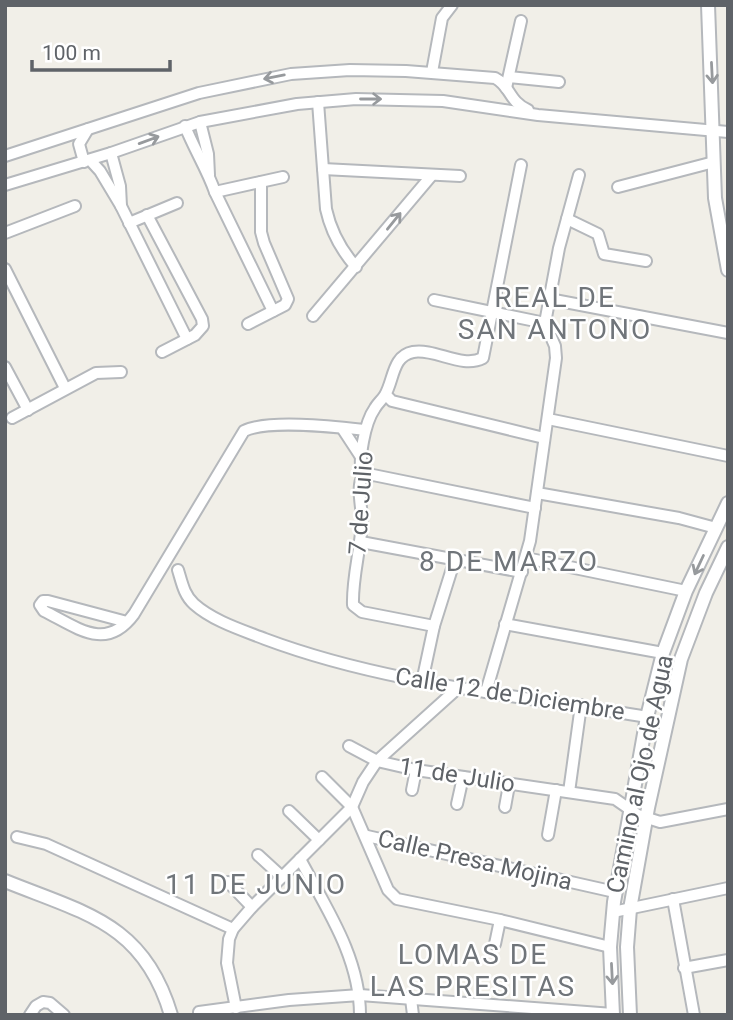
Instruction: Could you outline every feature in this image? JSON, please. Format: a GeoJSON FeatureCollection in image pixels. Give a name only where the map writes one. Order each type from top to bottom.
{"type":"FeatureCollection","features":[{"type":"Feature","properties":{"kind":"street"},"geometry":{"type":"LineString","coordinates":[[432,72],[442,18],[452,5]]}},
{"type":"Feature","properties":{"kind":"street"},"geometry":{"type":"LineString","coordinates":[[708,5],[715,198],[728,270]]}},
{"type":"Feature","properties":{"kind":"street"},"geometry":{"type":"LineString","coordinates":[[521,22],[508,82],[516,104],[538,115]]}},
{"type":"Feature","properties":{"kind":"street"},"geometry":{"type":"LineString","coordinates":[[5,156],[200,93],[291,74],[350,70],[432,72],[495,78],[508,82],[559,82]]}},
{"type":"Feature","properties":{"kind":"street"},"geometry":{"type":"LineString","coordinates":[[5,185],[87,161],[200,122],[318,102],[356,99],[443,101],[538,115],[728,132]]}},
{"type":"Feature","properties":{"kind":"street"},"geometry":{"type":"LineString","coordinates":[[318,102],[330,227],[356,267]]}},
{"type":"Feature","properties":{"kind":"street"},"geometry":{"type":"LineString","coordinates":[[200,122],[208,154],[209,175]]}},
{"type":"Feature","properties":{"kind":"street"},"geometry":{"type":"LineString","coordinates":[[186,126],[197,155],[274,311]]}},
{"type":"Feature","properties":{"kind":"street"},"geometry":{"type":"LineString","coordinates":[[88,129],[80,140],[79,147],[87,161],[100,171],[121,206],[187,340]]}},
{"type":"Feature","properties":{"kind":"street"},"geometry":{"type":"LineString","coordinates":[[111,153],[120,186],[121,206]]}},
{"type":"Feature","properties":{"kind":"street"},"geometry":{"type":"LineString","coordinates":[[618,187],[714,162]]}},
{"type":"Feature","properties":{"kind":"street"},"geometry":{"type":"LineString","coordinates":[[492,313],[521,165]]}},
{"type":"Feature","properties":{"kind":"street"},"geometry":{"type":"LineString","coordinates":[[323,169],[460,176]]}},
{"type":"Feature","properties":{"kind":"street"},"geometry":{"type":"LineString","coordinates":[[313,316],[432,175]]}},
{"type":"Feature","properties":{"kind":"street"},"geometry":{"type":"LineString","coordinates":[[486,692],[526,558],[535,508],[556,358],[555,345],[545,323],[579,175]]}},
{"type":"Feature","properties":{"kind":"street"},"geometry":{"type":"LineString","coordinates":[[215,192],[283,177]]}},
{"type":"Feature","properties":{"kind":"street"},"geometry":{"type":"LineString","coordinates":[[248,324],[285,305],[288,299],[261,232],[261,182]]}},
{"type":"Feature","properties":{"kind":"street"},"geometry":{"type":"LineString","coordinates":[[129,223],[177,203]]}},
{"type":"Feature","properties":{"kind":"street"},"geometry":{"type":"LineString","coordinates":[[5,233],[75,206]]}},
{"type":"Feature","properties":{"kind":"street"},"geometry":{"type":"LineString","coordinates":[[148,215],[203,326],[201,331],[187,340],[162,352]]}},
{"type":"Feature","properties":{"kind":"street"},"geometry":{"type":"LineString","coordinates":[[567,219],[598,234],[604,254],[646,261]]}},
{"type":"Feature","properties":{"kind":"street"},"geometry":{"type":"LineString","coordinates":[[5,269],[65,388]]}},
{"type":"Feature","properties":{"kind":"street"},"geometry":{"type":"LineString","coordinates":[[549,299],[728,333]]}},
{"type":"Feature","properties":{"kind":"street"},"geometry":{"type":"LineString","coordinates":[[434,300],[545,323]]}},
{"type":"Feature","properties":{"kind":"street","name":"7 de Julio"},"geometry":{"type":"LineString","coordinates":[[434,626],[362,612],[356,608],[353,601],[361,542],[362,504],[359,482],[363,476],[360,465],[365,429],[374,408],[386,395],[397,363],[412,352],[473,361],[483,358],[492,313]]}},
{"type":"Feature","properties":{"kind":"street"},"geometry":{"type":"LineString","coordinates":[[5,367],[28,410]]}},
{"type":"Feature","properties":{"kind":"street"},"geometry":{"type":"LineString","coordinates":[[12,418],[96,373],[121,372]]}},
{"type":"Feature","properties":{"kind":"street"},"geometry":{"type":"LineString","coordinates":[[386,395],[392,401],[544,438]]}},
{"type":"Feature","properties":{"kind":"street"},"geometry":{"type":"LineString","coordinates":[[548,419],[728,456]]}},
{"type":"Feature","properties":{"kind":"street"},"geometry":{"type":"LineString","coordinates":[[127,622],[48,601],[43,601],[40,605],[44,611],[98,635],[111,635],[121,630],[134,614],[244,431],[256,427],[281,426],[365,429]]}},
{"type":"Feature","properties":{"kind":"street"},"geometry":{"type":"LineString","coordinates":[[342,428],[361,457]]}},
{"type":"Feature","properties":{"kind":"street"},"geometry":{"type":"LineString","coordinates":[[363,476],[373,475],[535,508]]}},
{"type":"Feature","properties":{"kind":"street"},"geometry":{"type":"LineString","coordinates":[[537,493],[679,518],[716,528]]}},
{"type":"Feature","properties":{"kind":"street","name":"Camino al Ojo de Agua"},"geometry":{"type":"LineString","coordinates":[[613,1014],[610,947],[615,892],[647,717],[663,653],[686,591],[728,503]]}},
{"type":"Feature","properties":{"kind":"street"},"geometry":{"type":"LineString","coordinates":[[361,542],[522,572]]}},
{"type":"Feature","properties":{"kind":"street","name":"Camino al Ojo de Agua"},"geometry":{"type":"LineString","coordinates":[[630,1015],[627,959],[630,909],[646,818],[681,659],[706,593],[728,547]]}},
{"type":"Feature","properties":{"kind":"street"},"geometry":{"type":"LineString","coordinates":[[526,558],[686,591]]}},
{"type":"Feature","properties":{"kind":"street"},"geometry":{"type":"LineString","coordinates":[[422,682],[434,626],[455,559]]}},
{"type":"Feature","properties":{"kind":"street","name":"Calle 12 de Diciembre"},"geometry":{"type":"LineString","coordinates":[[178,570],[185,594],[195,605],[234,627],[314,655],[422,682],[647,717]]}},
{"type":"Feature","properties":{"kind":"street"},"geometry":{"type":"LineString","coordinates":[[505,624],[663,653]]}},
{"type":"Feature","properties":{"kind":"street"},"geometry":{"type":"LineString","coordinates":[[236,1008],[227,963],[229,939],[233,929],[352,807],[363,782],[377,761],[458,688]]}},
{"type":"Feature","properties":{"kind":"street"},"geometry":{"type":"LineString","coordinates":[[569,792],[581,705]]}},
{"type":"Feature","properties":{"kind":"street","name":"11 de Julio"},"geometry":{"type":"LineString","coordinates":[[349,747],[377,761],[416,770],[615,799],[646,818]]}},
{"type":"Feature","properties":{"kind":"street"},"geometry":{"type":"LineString","coordinates":[[412,790],[416,770]]}},
{"type":"Feature","properties":{"kind":"street"},"geometry":{"type":"LineString","coordinates":[[457,804],[463,777]]}},
{"type":"Feature","properties":{"kind":"street","name":"Calle Presa Mojina"},"geometry":{"type":"LineString","coordinates":[[322,778],[352,807],[367,836],[615,892]]}},
{"type":"Feature","properties":{"kind":"street"},"geometry":{"type":"LineString","coordinates":[[505,807],[509,785]]}},
{"type":"Feature","properties":{"kind":"street"},"geometry":{"type":"LineString","coordinates":[[548,835],[556,790]]}},
{"type":"Feature","properties":{"kind":"street"},"geometry":{"type":"LineString","coordinates":[[646,818],[660,822],[728,809]]}},
{"type":"Feature","properties":{"kind":"street"},"geometry":{"type":"LineString","coordinates":[[289,811],[319,839]]}},
{"type":"Feature","properties":{"kind":"street"},"geometry":{"type":"LineString","coordinates":[[367,836],[392,896],[610,947]]}},
{"type":"Feature","properties":{"kind":"street"},"geometry":{"type":"LineString","coordinates":[[17,837],[46,844],[233,929]]}},
{"type":"Feature","properties":{"kind":"street"},"geometry":{"type":"LineString","coordinates":[[258,855],[282,877]]}},
{"type":"Feature","properties":{"kind":"street"},"geometry":{"type":"LineString","coordinates":[[300,859],[350,955],[360,995],[360,1015]]}},
{"type":"Feature","properties":{"kind":"street"},"geometry":{"type":"LineString","coordinates":[[5,881],[79,909],[120,935],[149,963],[158,976],[171,1015]]}},
{"type":"Feature","properties":{"kind":"street"},"geometry":{"type":"LineString","coordinates":[[228,882],[252,907]]}},
{"type":"Feature","properties":{"kind":"street"},"geometry":{"type":"LineString","coordinates":[[613,912],[728,888]]}},
{"type":"Feature","properties":{"kind":"street"},"geometry":{"type":"LineString","coordinates":[[673,899],[694,1015]]}},
{"type":"Feature","properties":{"kind":"street"},"geometry":{"type":"LineString","coordinates":[[495,944],[500,920]]}},
{"type":"Feature","properties":{"kind":"street"},"geometry":{"type":"LineString","coordinates":[[684,968],[728,960]]}},
{"type":"Feature","properties":{"kind":"street"},"geometry":{"type":"LineString","coordinates":[[199,1012],[325,996],[360,995],[613,1014]]}},
{"type":"Feature","properties":{"kind":"street"},"geometry":{"type":"LineString","coordinates":[[411,999],[413,1015]]}},
{"type":"Feature","properties":{"kind":"street"},"geometry":{"type":"LineString","coordinates":[[33,1010],[46,1002],[64,1015]]}},
{"type":"Feature","properties":{"kind":"district","name":"REAL DE SAN ANTONO"},"geometry":{"type":"Point","coordinates":[555,313]}},
{"type":"Feature","properties":{"kind":"district","name":"8 DE MARZO"},"geometry":{"type":"Point","coordinates":[509,561]}},
{"type":"Feature","properties":{"kind":"district","name":"11 DE JUNIO"},"geometry":{"type":"Point","coordinates":[256,884]}},
{"type":"Feature","properties":{"kind":"district","name":"LOMAS DE LAS PRESITAS"},"geometry":{"type":"Point","coordinates":[473,970]}}]}
